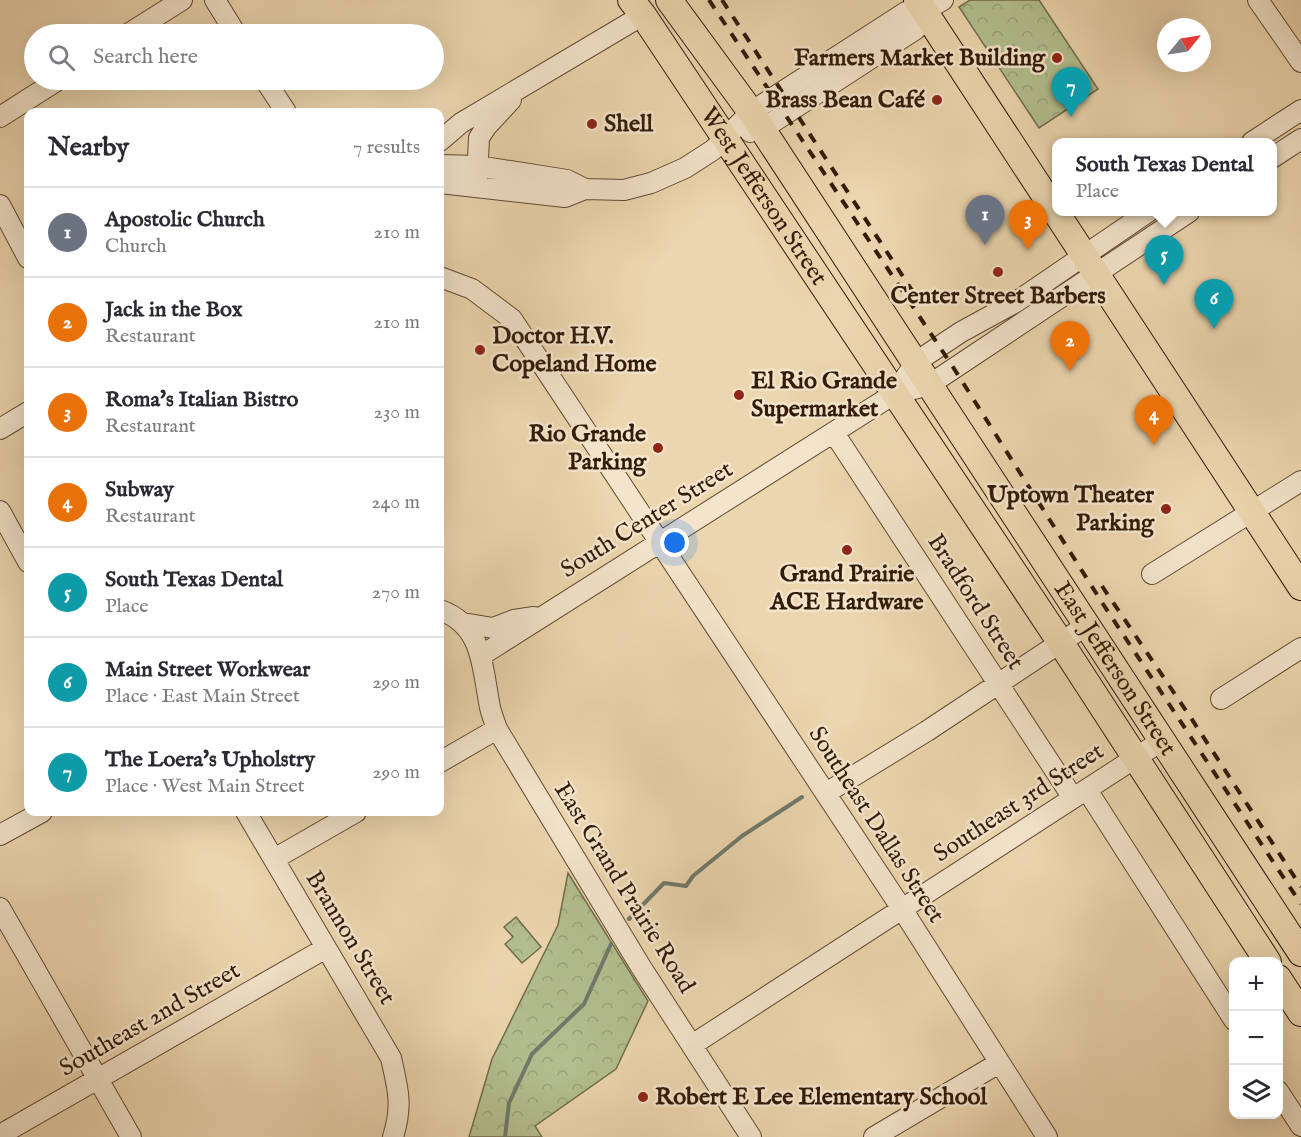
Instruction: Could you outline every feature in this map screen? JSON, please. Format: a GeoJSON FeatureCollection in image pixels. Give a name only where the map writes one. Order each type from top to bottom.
{"type":"FeatureCollection","features":[{"type":"Feature","properties":{"kind":"main road","name":"West Jefferson Street"},"geometry":{"type":"LineString","coordinates":[[669,0],[756,121],[929,385]]}},
{"type":"Feature","properties":{"kind":"main road"},"geometry":{"type":"LineString","coordinates":[[928,4],[1052,202]]}},
{"type":"Feature","properties":{"kind":"main road","name":"West Jefferson Street"},"geometry":{"type":"LineString","coordinates":[[637,8],[894,394]]}},
{"type":"Feature","properties":{"kind":"main road"},"geometry":{"type":"LineString","coordinates":[[1061,216],[1301,587]]}},
{"type":"Feature","properties":{"kind":"main road","name":"East Jefferson Street"},"geometry":{"type":"LineString","coordinates":[[929,385],[1301,954]]}},
{"type":"Feature","properties":{"kind":"main road","name":"East Jefferson Street"},"geometry":{"type":"LineString","coordinates":[[894,394],[1061,644],[1265,957]]}},
{"type":"Feature","properties":{"kind":"main road"},"geometry":{"type":"LineString","coordinates":[[1186,835],[1213,818]]}},
{"type":"Feature","properties":{"kind":"main road"},"geometry":{"type":"LineString","coordinates":[[1247,927],[1273,910]]}},
{"type":"Feature","properties":{"kind":"main road"},"geometry":{"type":"LineString","coordinates":[[1283,986],[1301,1014]]}},
{"type":"Feature","properties":{"kind":"street"},"geometry":{"type":"LineString","coordinates":[[144,24],[182,0]]}},
{"type":"Feature","properties":{"kind":"street"},"geometry":{"type":"LineString","coordinates":[[215,0],[230,24]]}},
{"type":"Feature","properties":{"kind":"street"},"geometry":{"type":"LineString","coordinates":[[1258,0],[1301,62]]}},
{"type":"Feature","properties":{"kind":"street"},"geometry":{"type":"LineString","coordinates":[[444,183],[565,197],[585,189],[624,190],[657,180],[685,168],[756,121],[906,12],[928,4]]}},
{"type":"Feature","properties":{"kind":"street"},"geometry":{"type":"LineString","coordinates":[[444,138],[461,123],[535,78],[637,8]]}},
{"type":"Feature","properties":{"kind":"street"},"geometry":{"type":"LineString","coordinates":[[479,138],[504,106],[535,78]]}},
{"type":"Feature","properties":{"kind":"street"},"geometry":{"type":"LineString","coordinates":[[0,117],[42,90]]}},
{"type":"Feature","properties":{"kind":"street"},"geometry":{"type":"LineString","coordinates":[[272,90],[283,108]]}},
{"type":"Feature","properties":{"kind":"street"},"geometry":{"type":"LineString","coordinates":[[1258,138],[1301,111]]}},
{"type":"Feature","properties":{"kind":"street"},"geometry":{"type":"LineString","coordinates":[[461,123],[473,129],[479,138],[476,186]]}},
{"type":"Feature","properties":{"kind":"street"},"geometry":{"type":"LineString","coordinates":[[1277,155],[1301,139]]}},
{"type":"Feature","properties":{"kind":"street"},"geometry":{"type":"LineString","coordinates":[[444,165],[478,165],[567,180],[585,189]]}},
{"type":"Feature","properties":{"kind":"street"},"geometry":{"type":"LineString","coordinates":[[0,205],[24,250]]}},
{"type":"Feature","properties":{"kind":"street"},"geometry":{"type":"LineString","coordinates":[[1090,263],[1143,216]]}},
{"type":"Feature","properties":{"kind":"street"},"geometry":{"type":"LineString","coordinates":[[1090,263],[1181,216]]}},
{"type":"Feature","properties":{"kind":"street","name":"South Center Street"},"geometry":{"type":"LineString","coordinates":[[894,394],[916,362],[961,332],[1090,263]]}},
{"type":"Feature","properties":{"kind":"street","name":"South Center Street"},"geometry":{"type":"LineString","coordinates":[[482,655],[894,394],[929,385],[1090,263]]}},
{"type":"Feature","properties":{"kind":"street","name":"Southeast Dallas Street"},"geometry":{"type":"LineString","coordinates":[[444,278],[472,289],[512,319],[903,909],[1047,1137]]}},
{"type":"Feature","properties":{"kind":"street"},"geometry":{"type":"LineString","coordinates":[[0,429],[24,414]]}},
{"type":"Feature","properties":{"kind":"street","name":"Bradford Street"},"geometry":{"type":"LineString","coordinates":[[834,433],[998,684],[1080,794],[1229,1014]]}},
{"type":"Feature","properties":{"kind":"street"},"geometry":{"type":"LineString","coordinates":[[1152,574],[1301,481]]}},
{"type":"Feature","properties":{"kind":"street"},"geometry":{"type":"LineString","coordinates":[[0,511],[24,555]]}},
{"type":"Feature","properties":{"kind":"street"},"geometry":{"type":"LineString","coordinates":[[444,603],[451,616],[482,655]]}},
{"type":"Feature","properties":{"kind":"street"},"geometry":{"type":"LineString","coordinates":[[451,616],[493,628],[514,620],[543,616]]}},
{"type":"Feature","properties":{"kind":"street"},"geometry":{"type":"LineString","coordinates":[[826,793],[927,731],[1087,625]]}},
{"type":"Feature","properties":{"kind":"street"},"geometry":{"type":"LineString","coordinates":[[1221,699],[1301,648]]}},
{"type":"Feature","properties":{"kind":"street","name":"East Grand Prairie Road"},"geometry":{"type":"LineString","coordinates":[[482,655],[489,704],[496,729],[641,967],[751,1137]]}},
{"type":"Feature","properties":{"kind":"street"},"geometry":{"type":"LineString","coordinates":[[444,760],[496,729]]}},
{"type":"Feature","properties":{"kind":"street","name":"Southeast 3rd Street"},"geometry":{"type":"LineString","coordinates":[[692,1045],[1163,740]]}},
{"type":"Feature","properties":{"kind":"street"},"geometry":{"type":"LineString","coordinates":[[0,835],[35,816]]}},
{"type":"Feature","properties":{"kind":"street","name":"Brannon Street"},"geometry":{"type":"LineString","coordinates":[[248,816],[391,1058],[400,1095],[397,1124],[393,1137]]}},
{"type":"Feature","properties":{"kind":"street"},"geometry":{"type":"LineString","coordinates":[[274,859],[349,816]]}},
{"type":"Feature","properties":{"kind":"street"},"geometry":{"type":"LineString","coordinates":[[0,908],[131,1137]]}},
{"type":"Feature","properties":{"kind":"street","name":"Southeast 2nd Street"},"geometry":{"type":"LineString","coordinates":[[0,1135],[326,948]]}},
{"type":"Feature","properties":{"kind":"street"},"geometry":{"type":"LineString","coordinates":[[874,1137],[999,1063]]}},
{"type":"Feature","properties":{"kind":"street"},"geometry":{"type":"LineString","coordinates":[[1283,1099],[1301,1126]]}},
{"type":"Feature","properties":{"kind":"green space"},"geometry":{"type":"Polygon","coordinates":[[[970,0],[1039,0],[1098,89],[1039,128],[959,7],[970,0]]]}},
{"type":"Feature","properties":{"kind":"green space"},"geometry":{"type":"Polygon","coordinates":[[[568,873],[648,1001],[616,1069],[535,1126],[542,1137],[469,1137],[492,1059],[558,925],[568,873]]]}},
{"type":"Feature","properties":{"kind":"green space"},"geometry":{"type":"Polygon","coordinates":[[[516,917],[541,947],[522,963],[505,944],[513,937],[504,927],[516,917]]]}},
{"type":"Feature","properties":{"kind":"waterway"},"geometry":{"type":"LineString","coordinates":[[629,919],[664,883],[686,886],[693,876],[742,836],[802,797]]}},
{"type":"Feature","properties":{"kind":"waterway"},"geometry":{"type":"LineString","coordinates":[[505,1137],[509,1103],[532,1054],[584,1004],[611,944]]}},
{"type":"Feature","properties":{"kind":"railway"},"geometry":{"type":"LineString","coordinates":[[709,0],[953,367],[1103,604],[1301,904]]}},
{"type":"Feature","properties":{"kind":"railway"},"geometry":{"type":"LineString","coordinates":[[722,0],[919,301]]}},
{"type":"Feature","properties":{"kind":"railway"},"geometry":{"type":"LineString","coordinates":[[1102,586],[1301,887]]}},
{"type":"Feature","properties":{"kind":"place","name":"Farmers Market Building"},"geometry":{"type":"Point","coordinates":[1057,58]}},
{"type":"Feature","properties":{"kind":"place","name":"Brass Bean Café"},"geometry":{"type":"Point","coordinates":[937,100]}},
{"type":"Feature","properties":{"kind":"place","name":"The Loera's Upholstry"},"geometry":{"type":"Point","coordinates":[1071,117]}},
{"type":"Feature","properties":{"kind":"place","name":"Shell"},"geometry":{"type":"Point","coordinates":[592,124]}},
{"type":"Feature","properties":{"kind":"place","name":"Apostolic Church"},"geometry":{"type":"Point","coordinates":[985,245]}},
{"type":"Feature","properties":{"kind":"place","name":"Roma's Italian Bistro"},"geometry":{"type":"Point","coordinates":[1028,250]}},
{"type":"Feature","properties":{"kind":"place","name":"Center Street Barbers"},"geometry":{"type":"Point","coordinates":[998,272]}},
{"type":"Feature","properties":{"kind":"place","name":"South Texas Dental"},"geometry":{"type":"Point","coordinates":[1164,285]}},
{"type":"Feature","properties":{"kind":"place","name":"Main Street Workwear"},"geometry":{"type":"Point","coordinates":[1214,329]}},
{"type":"Feature","properties":{"kind":"place","name":"Doctor H.V. Copeland Home"},"geometry":{"type":"Point","coordinates":[480,350]}},
{"type":"Feature","properties":{"kind":"place","name":"Jack in the Box"},"geometry":{"type":"Point","coordinates":[1070,371]}},
{"type":"Feature","properties":{"kind":"place","name":"El Rio Grande Supermarket"},"geometry":{"type":"Point","coordinates":[739,395]}},
{"type":"Feature","properties":{"kind":"place","name":"Subway"},"geometry":{"type":"Point","coordinates":[1154,445]}},
{"type":"Feature","properties":{"kind":"place","name":"Rio Grande Parking"},"geometry":{"type":"Point","coordinates":[658,448]}},
{"type":"Feature","properties":{"kind":"place","name":"Uptown Theater Parking"},"geometry":{"type":"Point","coordinates":[1166,509]}},
{"type":"Feature","properties":{"kind":"place","name":"Grand Prairie ACE Hardware"},"geometry":{"type":"Point","coordinates":[847,550]}},
{"type":"Feature","properties":{"kind":"place","name":"Robert E Lee Elementary School"},"geometry":{"type":"Point","coordinates":[643,1097]}}]}
